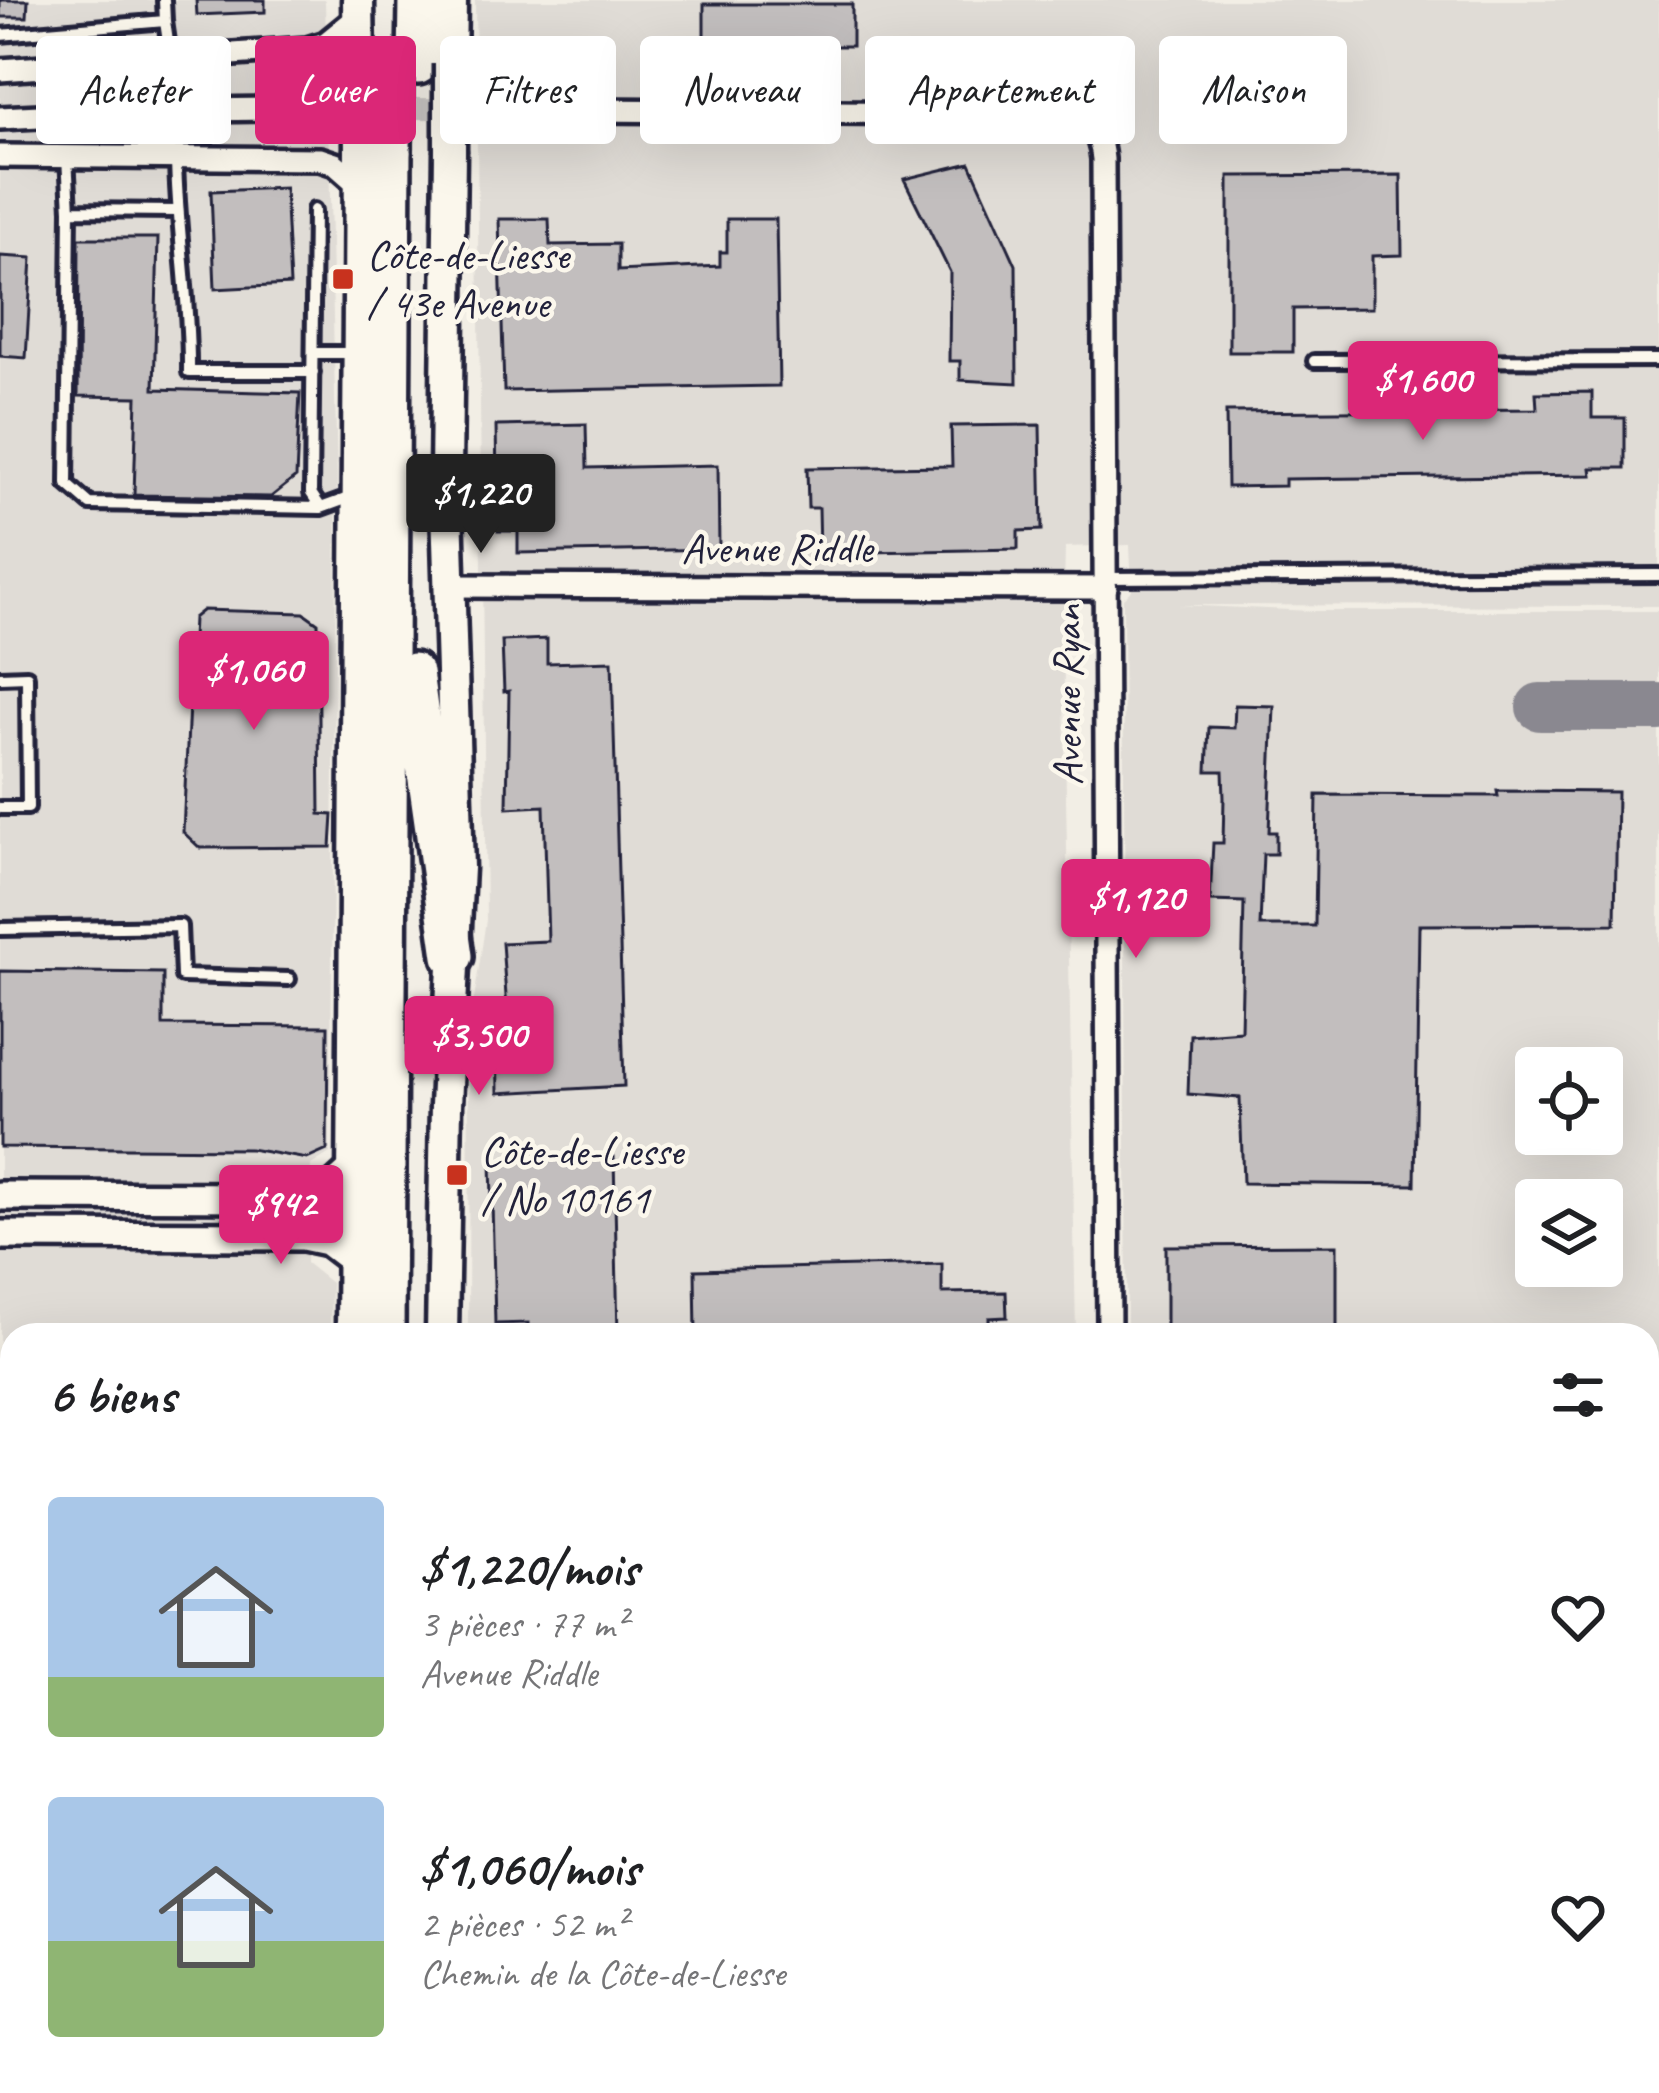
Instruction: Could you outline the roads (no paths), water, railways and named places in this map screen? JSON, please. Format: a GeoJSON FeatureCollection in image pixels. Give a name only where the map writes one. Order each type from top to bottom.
{"type":"FeatureCollection","features":[{"type":"Feature","properties":{"kind":"highway"},"geometry":{"type":"LineString","coordinates":[[411,36],[419,0]]}},
{"type":"Feature","properties":{"kind":"highway"},"geometry":{"type":"LineString","coordinates":[[369,6],[388,36]]}},
{"type":"Feature","properties":{"kind":"highway"},"geometry":{"type":"LineString","coordinates":[[384,1323],[404,144]]}},
{"type":"Feature","properties":{"kind":"highway"},"geometry":{"type":"LineString","coordinates":[[404,151],[413,673],[410,1323]]}},
{"type":"Feature","properties":{"kind":"highway"},"geometry":{"type":"LineString","coordinates":[[413,673],[453,956]]}},
{"type":"Feature","properties":{"kind":"main road"},"geometry":{"type":"LineString","coordinates":[[416,48],[451,0]]}},
{"type":"Feature","properties":{"kind":"main road"},"geometry":{"type":"LineString","coordinates":[[404,144],[448,586],[458,815],[442,1323]]}},
{"type":"Feature","properties":{"kind":"main road"},"geometry":{"type":"LineString","coordinates":[[352,1323],[359,185],[404,151]]}},
{"type":"Feature","properties":{"kind":"street"},"geometry":{"type":"LineString","coordinates":[[231,53],[326,44],[369,6]]}},
{"type":"Feature","properties":{"kind":"street"},"geometry":{"type":"LineString","coordinates":[[0,70],[36,67]]}},
{"type":"Feature","properties":{"kind":"street","name":"Avenue Ryan"},"geometry":{"type":"LineString","coordinates":[[616,103],[1060,114],[1084,119],[1095,128],[1102,159],[1109,1323]]}},
{"type":"Feature","properties":{"kind":"street"},"geometry":{"type":"LineString","coordinates":[[0,118],[255,104]]}},
{"type":"Feature","properties":{"kind":"street"},"geometry":{"type":"LineString","coordinates":[[0,157],[320,159],[335,164],[359,185]]}},
{"type":"Feature","properties":{"kind":"street","name":"Avenue Riddle"},"geometry":{"type":"LineString","coordinates":[[448,586],[1106,583]]}},
{"type":"Feature","properties":{"kind":"street"},"geometry":{"type":"LineString","coordinates":[[0,1196],[306,1197],[330,1190],[353,1169]]}},
{"type":"Feature","properties":{"kind":"street"},"geometry":{"type":"LineString","coordinates":[[0,1235],[303,1236],[327,1241],[352,1260]]}},
{"type":"Feature","properties":{"kind":"lane"},"geometry":{"type":"LineString","coordinates":[[164,0],[167,36]]}},
{"type":"Feature","properties":{"kind":"lane"},"geometry":{"type":"LineString","coordinates":[[0,35],[165,21]]}},
{"type":"Feature","properties":{"kind":"lane"},"geometry":{"type":"LineString","coordinates":[[67,158],[68,484],[90,505],[321,508],[357,496]]}},
{"type":"Feature","properties":{"kind":"lane"},"geometry":{"type":"LineString","coordinates":[[176,158],[190,320],[189,372],[313,372]]}},
{"type":"Feature","properties":{"kind":"lane"},"geometry":{"type":"LineString","coordinates":[[70,210],[177,211]]}},
{"type":"Feature","properties":{"kind":"lane"},"geometry":{"type":"LineString","coordinates":[[314,210],[311,493],[321,508]]}},
{"type":"Feature","properties":{"kind":"lane"},"geometry":{"type":"LineString","coordinates":[[313,353],[358,353]]}},
{"type":"Feature","properties":{"kind":"lane"},"geometry":{"type":"LineString","coordinates":[[1314,361],[1659,359]]}},
{"type":"Feature","properties":{"kind":"lane"},"geometry":{"type":"LineString","coordinates":[[1106,583],[1659,575]]}},
{"type":"Feature","properties":{"kind":"lane"},"geometry":{"type":"LineString","coordinates":[[0,677],[26,676],[28,808],[0,808]]}},
{"type":"Feature","properties":{"kind":"lane"},"geometry":{"type":"LineString","coordinates":[[0,928],[181,926],[182,976],[289,979]]}},
{"type":"Feature","properties":{"kind":"tunnel"},"geometry":{"type":"LineString","coordinates":[[416,108],[440,109]]}},
{"type":"Feature","properties":{"kind":"place","name":"Côte-de-Liesse / 43e Avenue"},"geometry":{"type":"Point","coordinates":[343,279]}},
{"type":"Feature","properties":{"kind":"place","name":"Côte-de-Liesse / No 10161"},"geometry":{"type":"Point","coordinates":[457,1175]}}]}
